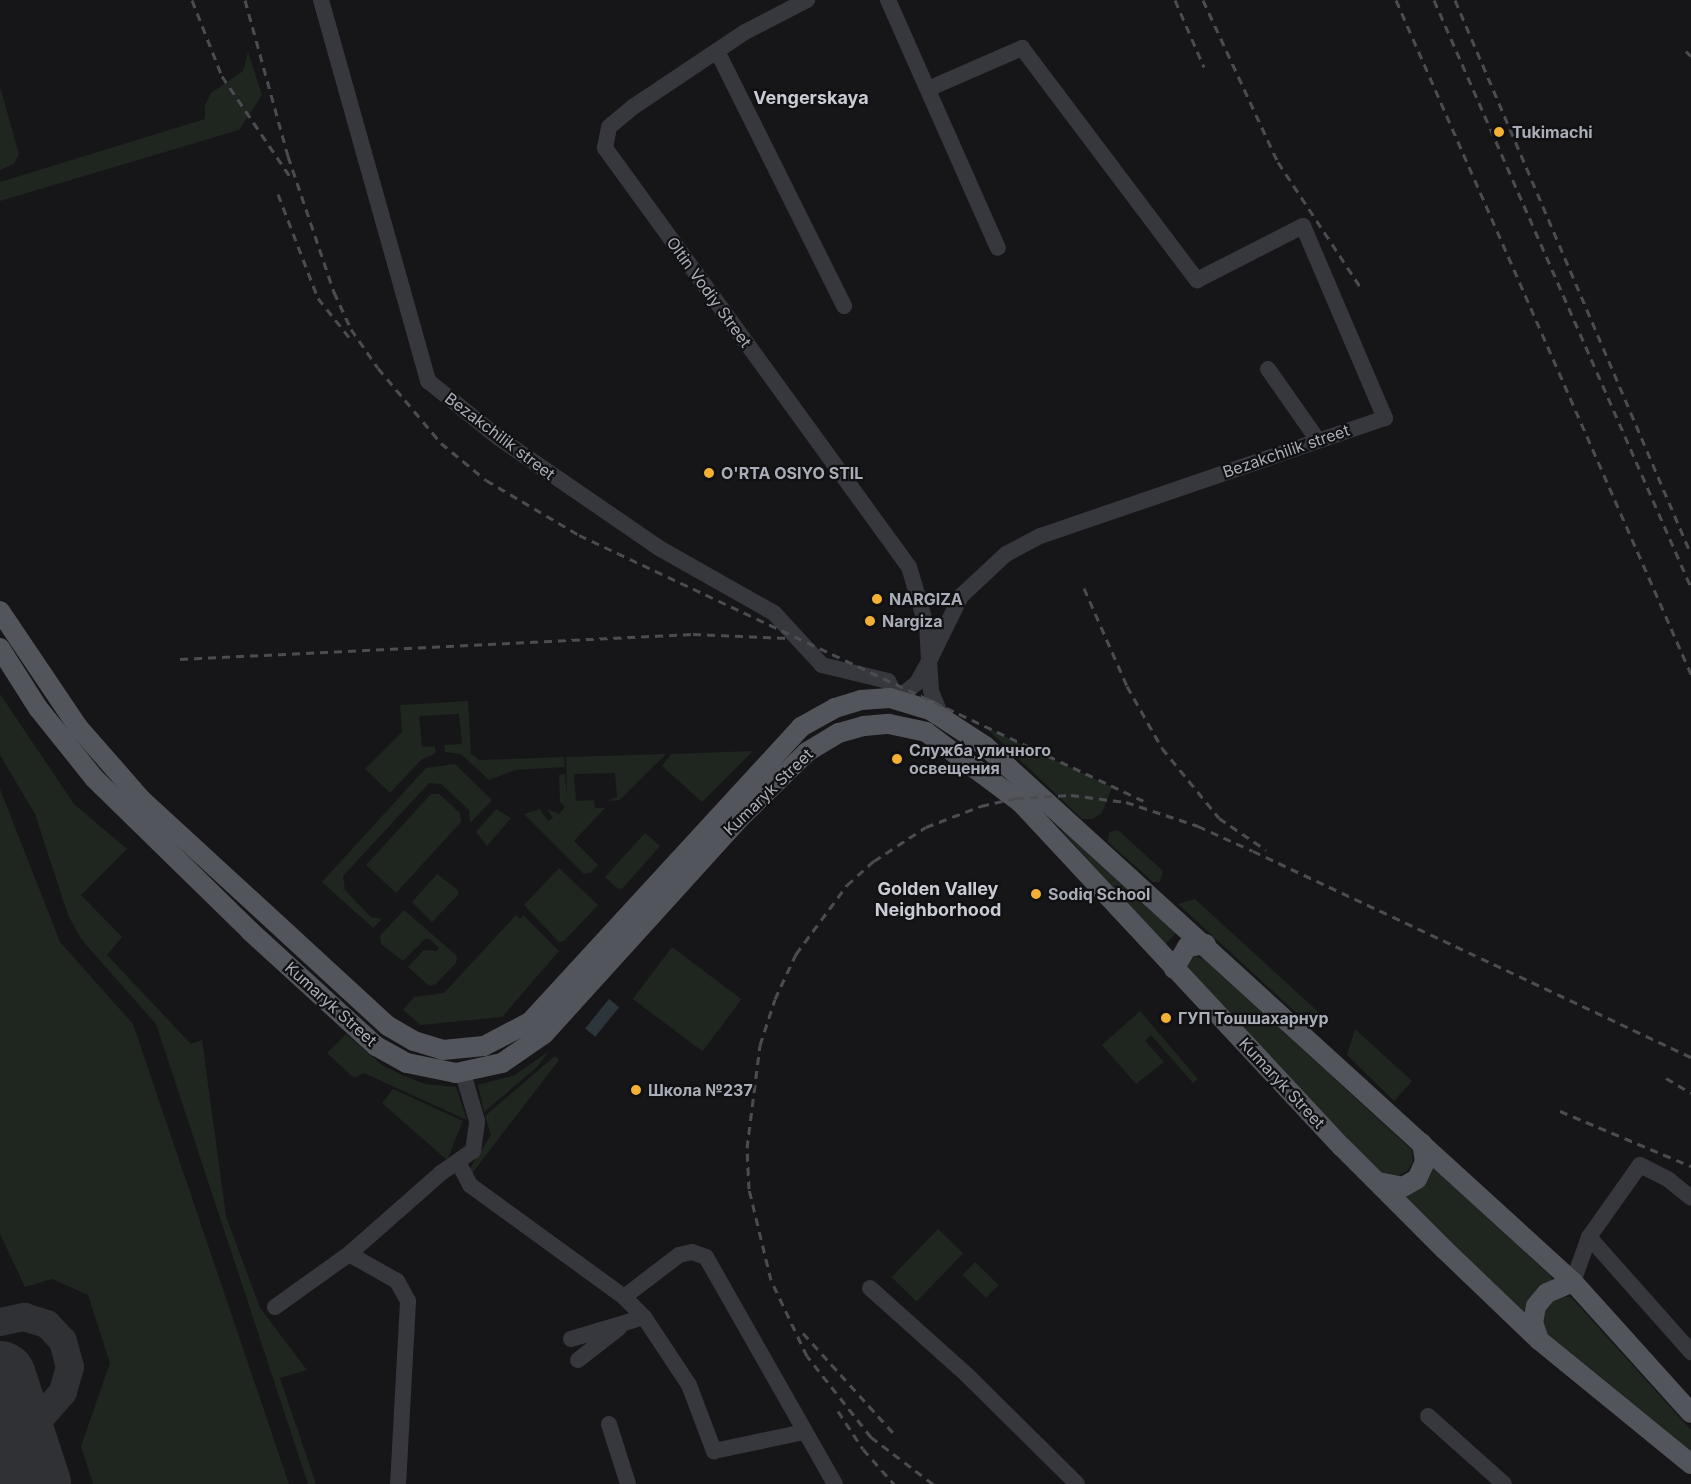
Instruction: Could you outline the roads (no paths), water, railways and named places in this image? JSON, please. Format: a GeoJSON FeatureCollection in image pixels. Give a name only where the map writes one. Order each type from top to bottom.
{"type":"FeatureCollection","features":[{"type":"Feature","properties":{"kind":"main road","name":"Kumaryk Street"},"geometry":{"type":"LineString","coordinates":[[0,611],[51,690],[107,762],[141,799],[264,915],[388,1026],[414,1041],[453,1051],[494,1043],[521,1028],[630,926],[797,760],[827,739],[851,729],[889,724],[926,732],[989,777],[1045,827],[1174,969],[1375,1181],[1539,1340],[1691,1464]]}},
{"type":"Feature","properties":{"kind":"main road","name":"Kumaryk Street"},"geometry":{"type":"LineString","coordinates":[[0,648],[38,708],[94,778],[250,931],[376,1046],[418,1067],[463,1073],[502,1063],[538,1040],[630,926],[801,727],[848,704],[897,699],[941,716],[985,746],[1059,812],[1573,1282],[1691,1413]]}},
{"type":"Feature","properties":{"kind":"main road"},"geometry":{"type":"LineString","coordinates":[[1045,827],[1059,812]]}},
{"type":"Feature","properties":{"kind":"main road"},"geometry":{"type":"LineString","coordinates":[[250,931],[264,915]]}},
{"type":"Feature","properties":{"kind":"main road"},"geometry":{"type":"LineString","coordinates":[[1174,969],[1184,950],[1206,944]]}},
{"type":"Feature","properties":{"kind":"main road"},"geometry":{"type":"LineString","coordinates":[[1375,1181],[1393,1187],[1413,1183],[1424,1169],[1422,1143]]}},
{"type":"Feature","properties":{"kind":"main road"},"geometry":{"type":"LineString","coordinates":[[1539,1340],[1533,1323],[1536,1306],[1547,1293],[1573,1282]]}},
{"type":"Feature","properties":{"kind":"main road"},"geometry":{"type":"LineString","coordinates":[[1637,1351],[1691,1405]]}},
{"type":"Feature","properties":{"kind":"street","name":"Bezakchilik street"},"geometry":{"type":"LineString","coordinates":[[321,0],[428,381],[499,438],[650,541],[774,613],[822,665],[888,681],[897,699]]}},
{"type":"Feature","properties":{"kind":"street","name":"Oltin Vodiy Street"},"geometry":{"type":"LineString","coordinates":[[807,0],[717,51],[615,121],[606,133],[607,154],[896,546],[913,574],[921,606],[931,691],[941,716]]}},
{"type":"Feature","properties":{"kind":"street"},"geometry":{"type":"LineString","coordinates":[[888,0],[998,248]]}},
{"type":"Feature","properties":{"kind":"street","name":"Bezakchilik street"},"geometry":{"type":"LineString","coordinates":[[928,89],[1022,48],[1197,280],[1303,226],[1385,418],[1317,439],[1018,546],[971,584],[950,614],[929,661]]}},
{"type":"Feature","properties":{"kind":"street"},"geometry":{"type":"LineString","coordinates":[[717,51],[844,306]]}},
{"type":"Feature","properties":{"kind":"street"},"geometry":{"type":"LineString","coordinates":[[1268,369],[1317,439]]}},
{"type":"Feature","properties":{"kind":"street"},"geometry":{"type":"LineString","coordinates":[[921,606],[935,616],[950,614]]}},
{"type":"Feature","properties":{"kind":"street"},"geometry":{"type":"LineString","coordinates":[[897,699],[917,682],[929,661]]}},
{"type":"Feature","properties":{"kind":"street"},"geometry":{"type":"LineString","coordinates":[[275,1307],[350,1254],[441,1173],[459,1164],[473,1151],[477,1135],[463,1073]]}},
{"type":"Feature","properties":{"kind":"street"},"geometry":{"type":"LineString","coordinates":[[459,1164],[470,1185],[624,1297],[644,1317],[689,1385],[714,1451],[804,1432]]}},
{"type":"Feature","properties":{"kind":"street"},"geometry":{"type":"LineString","coordinates":[[1573,1282],[1588,1244],[1640,1165],[1669,1180],[1691,1198]]}},
{"type":"Feature","properties":{"kind":"street"},"geometry":{"type":"LineString","coordinates":[[1588,1244],[1605,1255],[1691,1352]]}},
{"type":"Feature","properties":{"kind":"street"},"geometry":{"type":"LineString","coordinates":[[624,1297],[679,1255],[692,1252],[705,1257],[835,1484]]}},
{"type":"Feature","properties":{"kind":"street"},"geometry":{"type":"LineString","coordinates":[[350,1254],[397,1281],[408,1301],[399,1484]]}},
{"type":"Feature","properties":{"kind":"street"},"geometry":{"type":"LineString","coordinates":[[870,1288],[968,1376],[1077,1484]]}},
{"type":"Feature","properties":{"kind":"street"},"geometry":{"type":"LineString","coordinates":[[572,1339],[644,1317]]}},
{"type":"Feature","properties":{"kind":"street"},"geometry":{"type":"LineString","coordinates":[[578,1360],[622,1325]]}},
{"type":"Feature","properties":{"kind":"street"},"geometry":{"type":"LineString","coordinates":[[1428,1416],[1504,1484]]}},
{"type":"Feature","properties":{"kind":"street"},"geometry":{"type":"LineString","coordinates":[[609,1424],[628,1484]]}},
{"type":"Feature","properties":{"kind":"railway"},"geometry":{"type":"LineString","coordinates":[[192,0],[222,76],[289,175]]}},
{"type":"Feature","properties":{"kind":"railway"},"geometry":{"type":"LineString","coordinates":[[245,0],[288,156],[334,292],[351,329],[378,368],[441,443],[486,480],[579,535],[1144,801]]}},
{"type":"Feature","properties":{"kind":"railway"},"geometry":{"type":"LineString","coordinates":[[1175,0],[1204,67]]}},
{"type":"Feature","properties":{"kind":"railway"},"geometry":{"type":"LineString","coordinates":[[1203,0],[1278,162],[1361,288]]}},
{"type":"Feature","properties":{"kind":"railway"},"geometry":{"type":"LineString","coordinates":[[1396,0],[1691,674]]}},
{"type":"Feature","properties":{"kind":"railway"},"geometry":{"type":"LineString","coordinates":[[1434,0],[1691,587]]}},
{"type":"Feature","properties":{"kind":"railway"},"geometry":{"type":"LineString","coordinates":[[1455,0],[1691,554]]}},
{"type":"Feature","properties":{"kind":"railway"},"geometry":{"type":"LineString","coordinates":[[1686,51],[1691,56]]}},
{"type":"Feature","properties":{"kind":"railway"},"geometry":{"type":"LineString","coordinates":[[278,194],[318,298],[353,342]]}},
{"type":"Feature","properties":{"kind":"railway"},"geometry":{"type":"LineString","coordinates":[[1084,588],[1127,686],[1162,748],[1219,818],[1266,850]]}},
{"type":"Feature","properties":{"kind":"railway"},"geometry":{"type":"LineString","coordinates":[[180,659],[693,634],[788,638]]}},
{"type":"Feature","properties":{"kind":"railway"},"geometry":{"type":"LineString","coordinates":[[933,1484],[871,1437],[807,1356],[771,1280],[749,1189],[747,1148],[760,1045],[775,999],[796,954],[847,885],[874,861],[926,827],[981,806],[1016,798],[1071,795],[1126,802],[1198,826],[1691,1057]]}},
{"type":"Feature","properties":{"kind":"railway"},"geometry":{"type":"LineString","coordinates":[[1666,1078],[1691,1093]]}},
{"type":"Feature","properties":{"kind":"railway"},"geometry":{"type":"LineString","coordinates":[[1560,1111],[1691,1166]]}},
{"type":"Feature","properties":{"kind":"railway"},"geometry":{"type":"LineString","coordinates":[[803,1333],[897,1437]]}},
{"type":"Feature","properties":{"kind":"railway"},"geometry":{"type":"LineString","coordinates":[[838,1411],[863,1449],[894,1484]]}},
{"type":"Feature","properties":{"kind":"place","name":"Tukimachi"},"geometry":{"type":"Point","coordinates":[1499,132]}},
{"type":"Feature","properties":{"kind":"place","name":"O'RTA OSIYO STIL"},"geometry":{"type":"Point","coordinates":[709,473]}},
{"type":"Feature","properties":{"kind":"place","name":"NARGIZA"},"geometry":{"type":"Point","coordinates":[877,599]}},
{"type":"Feature","properties":{"kind":"place","name":"Nargiza"},"geometry":{"type":"Point","coordinates":[870,621]}},
{"type":"Feature","properties":{"kind":"place","name":"Служба уличного освещения"},"geometry":{"type":"Point","coordinates":[897,759]}},
{"type":"Feature","properties":{"kind":"place","name":"Sodiq School"},"geometry":{"type":"Point","coordinates":[1036,894]}},
{"type":"Feature","properties":{"kind":"place","name":"ГУП Тошшахарнур"},"geometry":{"type":"Point","coordinates":[1166,1018]}},
{"type":"Feature","properties":{"kind":"place","name":"Школа №237"},"geometry":{"type":"Point","coordinates":[636,1090]}},
{"type":"Feature","properties":{"kind":"district","name":"Vengerskaya"},"geometry":{"type":"Point","coordinates":[811,98]}},
{"type":"Feature","properties":{"kind":"district","name":"Golden Valley Neighborhood"},"geometry":{"type":"Point","coordinates":[938,900]}}]}
